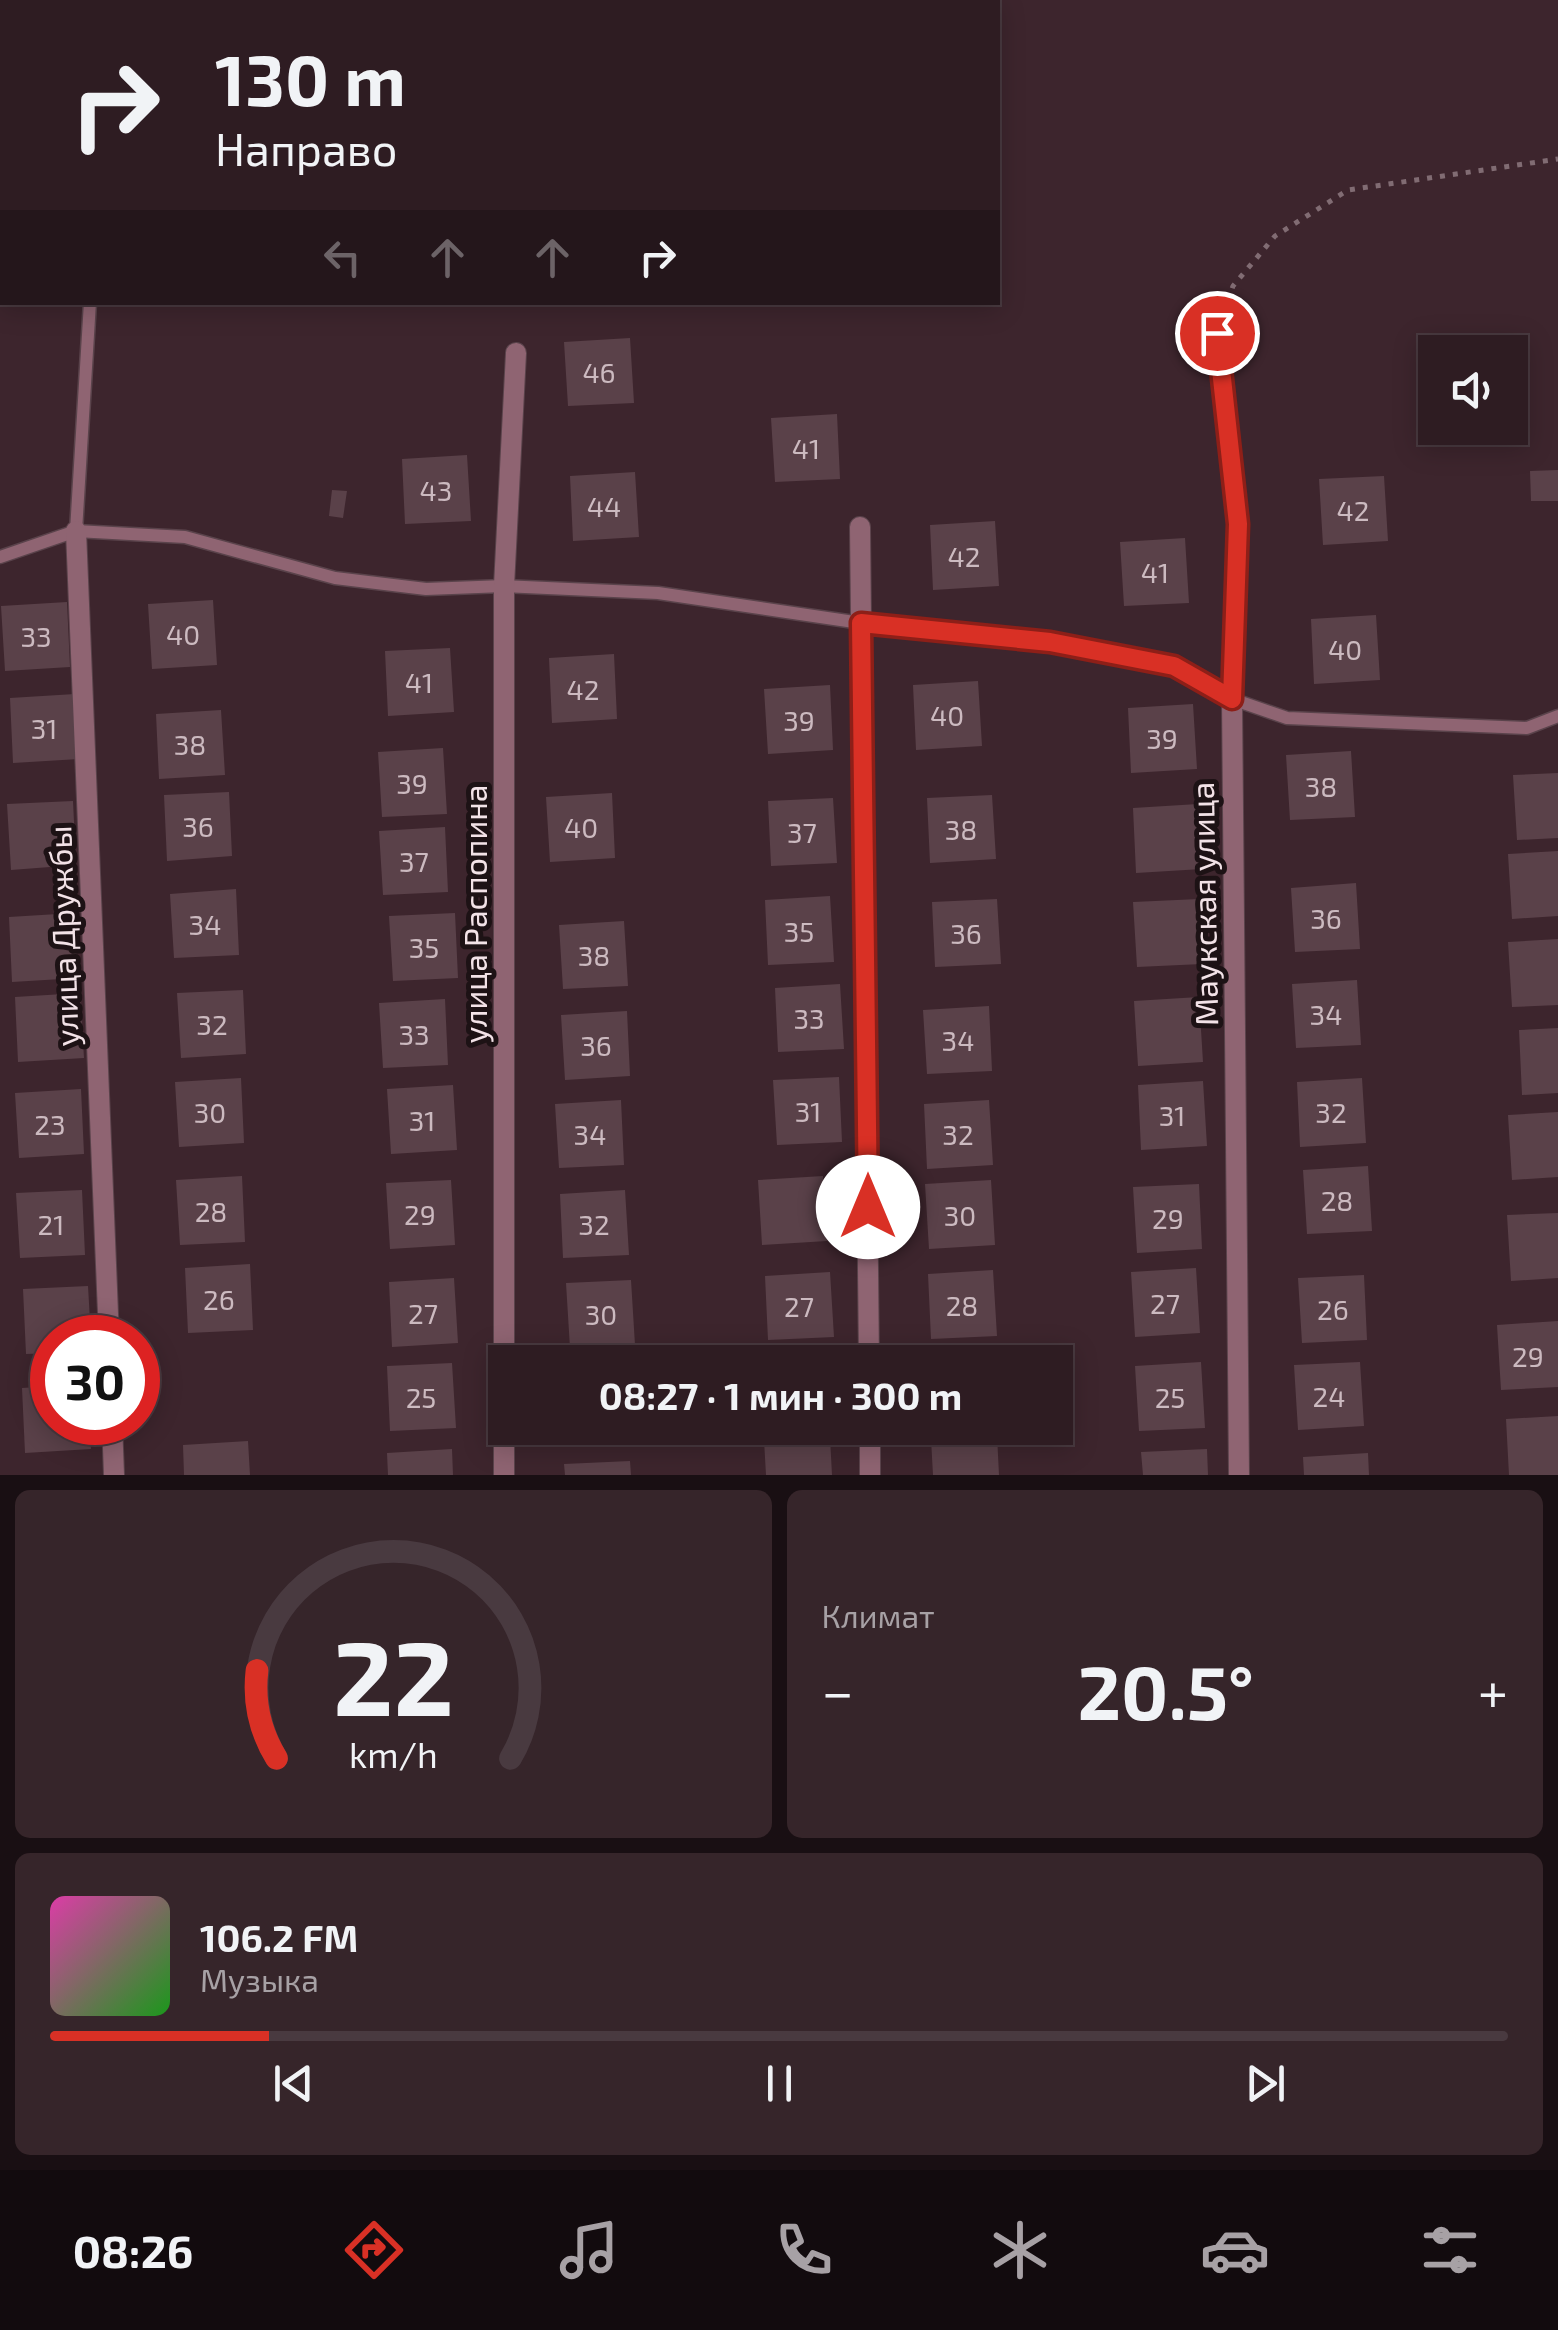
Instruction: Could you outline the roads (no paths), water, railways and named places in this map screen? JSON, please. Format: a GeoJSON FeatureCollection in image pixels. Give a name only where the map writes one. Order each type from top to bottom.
{"type":"FeatureCollection","features":[{"type":"Feature","properties":{"kind":"street","name":"Маукская улица"},"geometry":{"type":"LineString","coordinates":[[1217,333],[1238,524],[1232,699],[1239,1475]]}},
{"type":"Feature","properties":{"kind":"street","name":"улица Распопина"},"geometry":{"type":"LineString","coordinates":[[504,1475],[504,586],[516,353]]}},
{"type":"Feature","properties":{"kind":"street"},"geometry":{"type":"LineString","coordinates":[[860,527],[869,1345]]}},
{"type":"Feature","properties":{"kind":"street","name":"улица Дружбы"},"geometry":{"type":"LineString","coordinates":[[76,531],[108,1315]]}},
{"type":"Feature","properties":{"kind":"street"},"geometry":{"type":"LineString","coordinates":[[113,1445],[114,1475]]}},
{"type":"Feature","properties":{"kind":"street"},"geometry":{"type":"LineString","coordinates":[[870,1445],[870,1475]]}},
{"type":"Feature","properties":{"kind":"lane"},"geometry":{"type":"LineString","coordinates":[[76,531],[90,305]]}},
{"type":"Feature","properties":{"kind":"lane"},"geometry":{"type":"LineString","coordinates":[[0,556],[76,531],[185,537],[335,578],[426,589],[504,586],[658,593],[861,623],[1050,642],[1174,666],[1232,699],[1287,718],[1527,728],[1558,716]]}}]}
